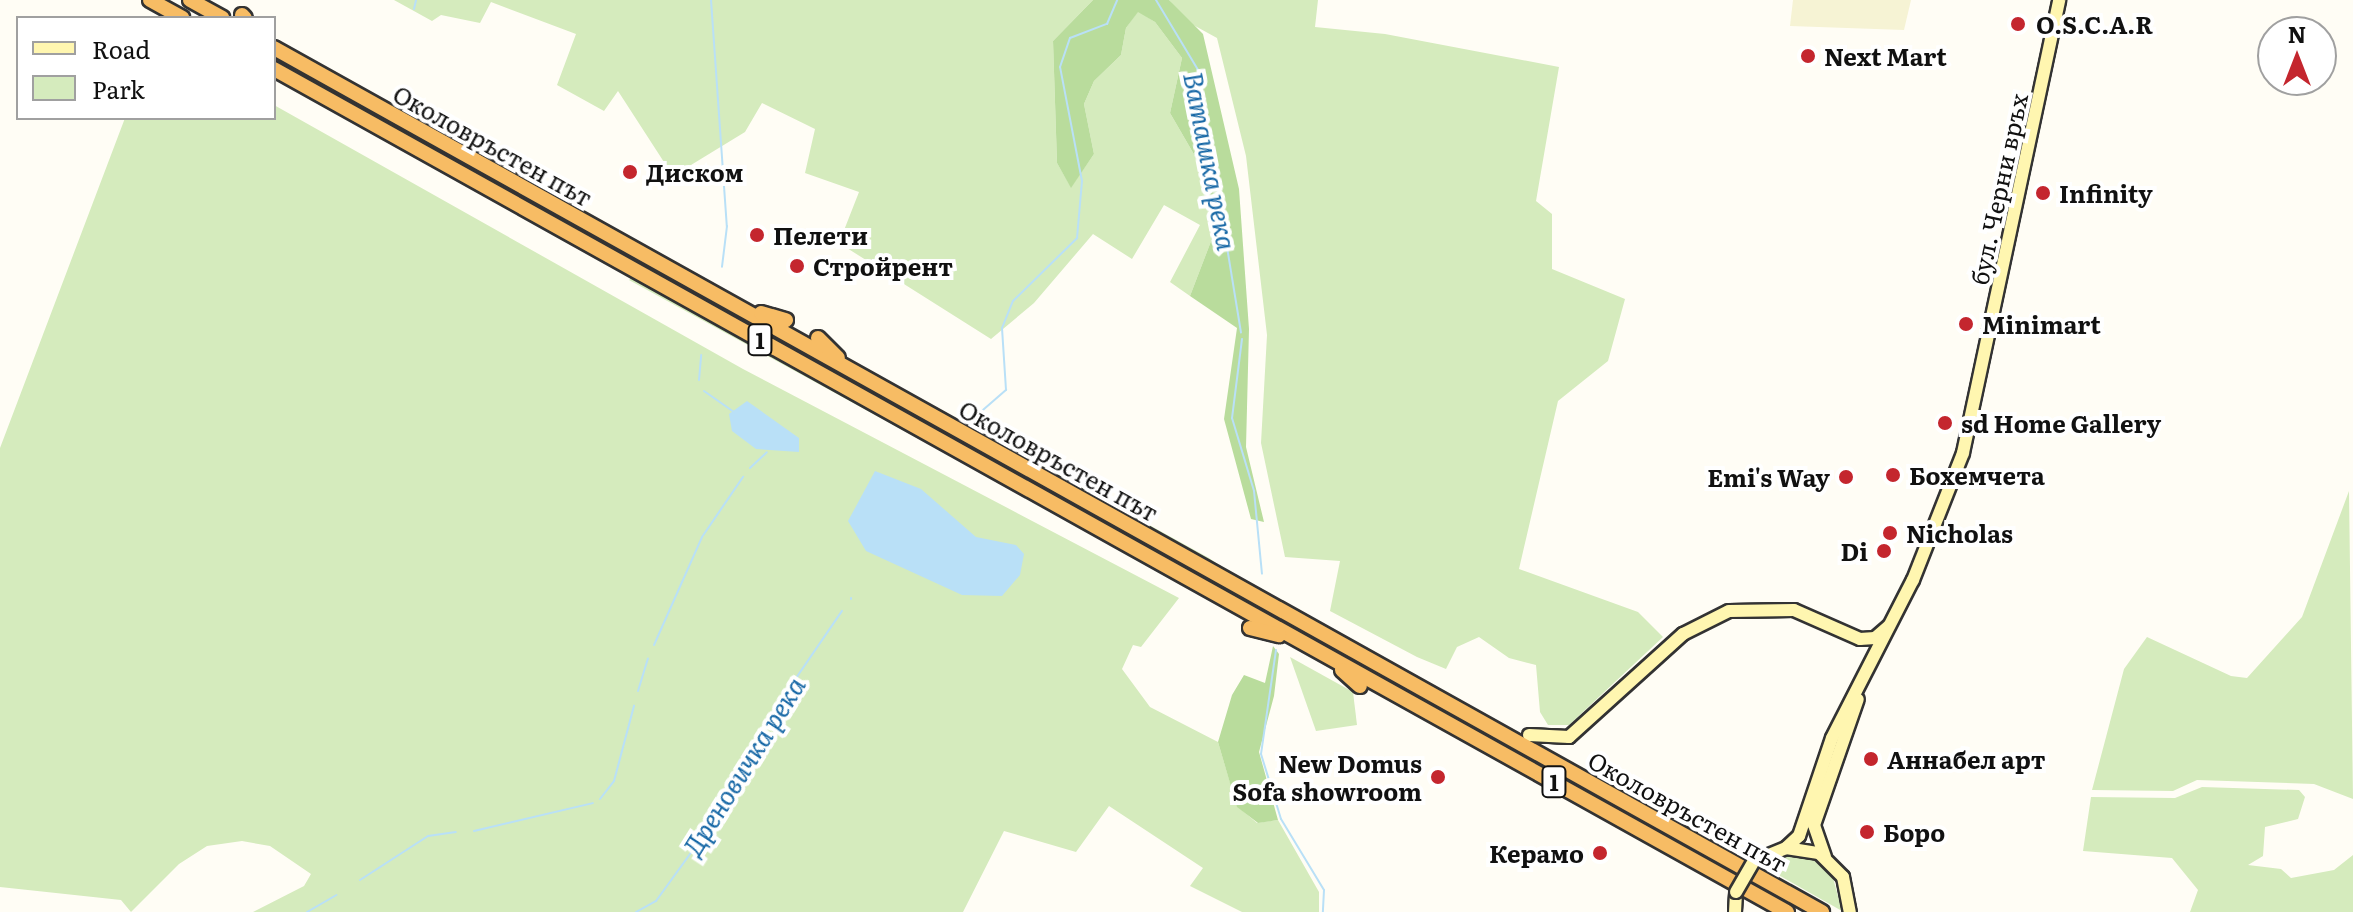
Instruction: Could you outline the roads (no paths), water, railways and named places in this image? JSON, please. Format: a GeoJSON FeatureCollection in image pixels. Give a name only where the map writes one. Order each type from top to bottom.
{"type":"FeatureCollection","features":[{"type":"Feature","properties":{"kind":"highway"},"geometry":{"type":"LineString","coordinates":[[150,0],[178,16]]}},
{"type":"Feature","properties":{"kind":"highway"},"geometry":{"type":"LineString","coordinates":[[190,0],[218,16]]}},
{"type":"Feature","properties":{"kind":"highway"},"geometry":{"type":"LineString","coordinates":[[276,44],[298,62]]}},
{"type":"Feature","properties":{"kind":"highway","name":"Околовръстен път"},"geometry":{"type":"LineString","coordinates":[[276,49],[1822,912]]}},
{"type":"Feature","properties":{"kind":"highway","name":"Околовръстен път"},"geometry":{"type":"LineString","coordinates":[[276,70],[1787,912]]}},
{"type":"Feature","properties":{"kind":"highway"},"geometry":{"type":"LineString","coordinates":[[734,304],[786,320]]}},
{"type":"Feature","properties":{"kind":"highway"},"geometry":{"type":"LineString","coordinates":[[818,338],[853,372]]}},
{"type":"Feature","properties":{"kind":"highway"},"geometry":{"type":"LineString","coordinates":[[1312,615],[1335,639]]}},
{"type":"Feature","properties":{"kind":"highway"},"geometry":{"type":"LineString","coordinates":[[1250,628],[1299,640]]}},
{"type":"Feature","properties":{"kind":"highway"},"geometry":{"type":"LineString","coordinates":[[1321,651],[1360,686]]}},
{"type":"Feature","properties":{"kind":"highway"},"geometry":{"type":"LineString","coordinates":[[1424,688],[1454,696]]}},
{"type":"Feature","properties":{"kind":"main road","name":"бул. Черни връх"},"geometry":{"type":"LineString","coordinates":[[1850,912],[1846,882],[1816,845],[1814,825],[1858,698],[1963,453],[2059,0]]}},
{"type":"Feature","properties":{"kind":"main road"},"geometry":{"type":"LineString","coordinates":[[1529,735],[1569,737],[1683,634],[1729,611],[1794,610],[1865,639],[1894,620]]}},
{"type":"Feature","properties":{"kind":"main road","name":"бул. Черни връх"},"geometry":{"type":"LineString","coordinates":[[1786,848],[1799,836],[1832,738],[1858,698]]}},
{"type":"Feature","properties":{"kind":"main road"},"geometry":{"type":"LineString","coordinates":[[1735,912],[1736,892],[1754,861],[1786,848],[1825,857]]}},
{"type":"Feature","properties":{"kind":"water"},"geometry":{"type":"Polygon","coordinates":[[[747,401],[799,438],[799,452],[756,449],[732,431],[729,414],[747,401]]]}},
{"type":"Feature","properties":{"kind":"water"},"geometry":{"type":"Polygon","coordinates":[[[875,471],[921,489],[976,537],[1016,545],[1024,554],[1020,575],[1002,596],[962,595],[866,551],[848,521],[875,471]]]}},
{"type":"Feature","properties":{"kind":"waterway"},"geometry":{"type":"LineString","coordinates":[[414,9],[416,0]]}},
{"type":"Feature","properties":{"kind":"waterway"},"geometry":{"type":"LineString","coordinates":[[711,0],[727,226],[722,267]]}},
{"type":"Feature","properties":{"kind":"waterway","name":"Дреновичка река"},"geometry":{"type":"LineString","coordinates":[[976,416],[1006,390],[1002,328],[1013,301],[1077,238],[1082,181],[1060,67],[1070,38],[1107,24],[1117,0]]}},
{"type":"Feature","properties":{"kind":"waterway","name":"Ваташка река"},"geometry":{"type":"LineString","coordinates":[[1156,0],[1198,70],[1241,332]]}},
{"type":"Feature","properties":{"kind":"waterway","name":"Ваташка река"},"geometry":{"type":"LineString","coordinates":[[1242,339],[1232,418],[1254,491],[1262,574]]}},
{"type":"Feature","properties":{"kind":"waterway"},"geometry":{"type":"LineString","coordinates":[[699,380],[701,355]]}},
{"type":"Feature","properties":{"kind":"waterway"},"geometry":{"type":"LineString","coordinates":[[704,391],[734,412]]}},
{"type":"Feature","properties":{"kind":"waterway"},"geometry":{"type":"LineString","coordinates":[[750,468],[767,452]]}},
{"type":"Feature","properties":{"kind":"waterway"},"geometry":{"type":"LineString","coordinates":[[654,645],[702,537],[743,477]]}},
{"type":"Feature","properties":{"kind":"waterway","name":"Дреновичка река"},"geometry":{"type":"LineString","coordinates":[[636,912],[656,901],[711,825],[768,719],[842,611]]}},
{"type":"Feature","properties":{"kind":"waterway","name":"Ваташка река"},"geometry":{"type":"LineString","coordinates":[[1276,650],[1261,754],[1281,819],[1324,890],[1323,912]]}},
{"type":"Feature","properties":{"kind":"waterway"},"geometry":{"type":"LineString","coordinates":[[638,691],[648,658]]}},
{"type":"Feature","properties":{"kind":"waterway"},"geometry":{"type":"LineString","coordinates":[[600,799],[614,781],[634,706]]}},
{"type":"Feature","properties":{"kind":"waterway"},"geometry":{"type":"LineString","coordinates":[[474,831],[593,803]]}},
{"type":"Feature","properties":{"kind":"waterway"},"geometry":{"type":"LineString","coordinates":[[360,880],[428,836],[456,832]]}},
{"type":"Feature","properties":{"kind":"waterway"},"geometry":{"type":"LineString","coordinates":[[307,912],[337,895]]}},
{"type":"Feature","properties":{"kind":"place","name":"O.S.C.A.R"},"geometry":{"type":"Point","coordinates":[2018,24]}},
{"type":"Feature","properties":{"kind":"place","name":"Next Mart"},"geometry":{"type":"Point","coordinates":[1808,56]}},
{"type":"Feature","properties":{"kind":"place","name":"Диском"},"geometry":{"type":"Point","coordinates":[630,172]}},
{"type":"Feature","properties":{"kind":"place","name":"Infinity"},"geometry":{"type":"Point","coordinates":[2043,193]}},
{"type":"Feature","properties":{"kind":"place","name":"Пелети"},"geometry":{"type":"Point","coordinates":[757,235]}},
{"type":"Feature","properties":{"kind":"place","name":"Стройрент"},"geometry":{"type":"Point","coordinates":[797,266]}},
{"type":"Feature","properties":{"kind":"place","name":"Minimart"},"geometry":{"type":"Point","coordinates":[1966,324]}},
{"type":"Feature","properties":{"kind":"place","name":"sd Home Gallery"},"geometry":{"type":"Point","coordinates":[1945,423]}},
{"type":"Feature","properties":{"kind":"place","name":"Бохемчета"},"geometry":{"type":"Point","coordinates":[1893,475]}},
{"type":"Feature","properties":{"kind":"place","name":"Emi's Way"},"geometry":{"type":"Point","coordinates":[1846,477]}},
{"type":"Feature","properties":{"kind":"place","name":"Nicholas"},"geometry":{"type":"Point","coordinates":[1890,533]}},
{"type":"Feature","properties":{"kind":"place","name":"Di"},"geometry":{"type":"Point","coordinates":[1884,551]}},
{"type":"Feature","properties":{"kind":"place","name":"Аннабел арт"},"geometry":{"type":"Point","coordinates":[1871,759]}},
{"type":"Feature","properties":{"kind":"place","name":"New Domus Sofa showroom"},"geometry":{"type":"Point","coordinates":[1438,777]}},
{"type":"Feature","properties":{"kind":"place","name":"Боро"},"geometry":{"type":"Point","coordinates":[1867,832]}},
{"type":"Feature","properties":{"kind":"place","name":"Керамо"},"geometry":{"type":"Point","coordinates":[1600,853]}}]}
